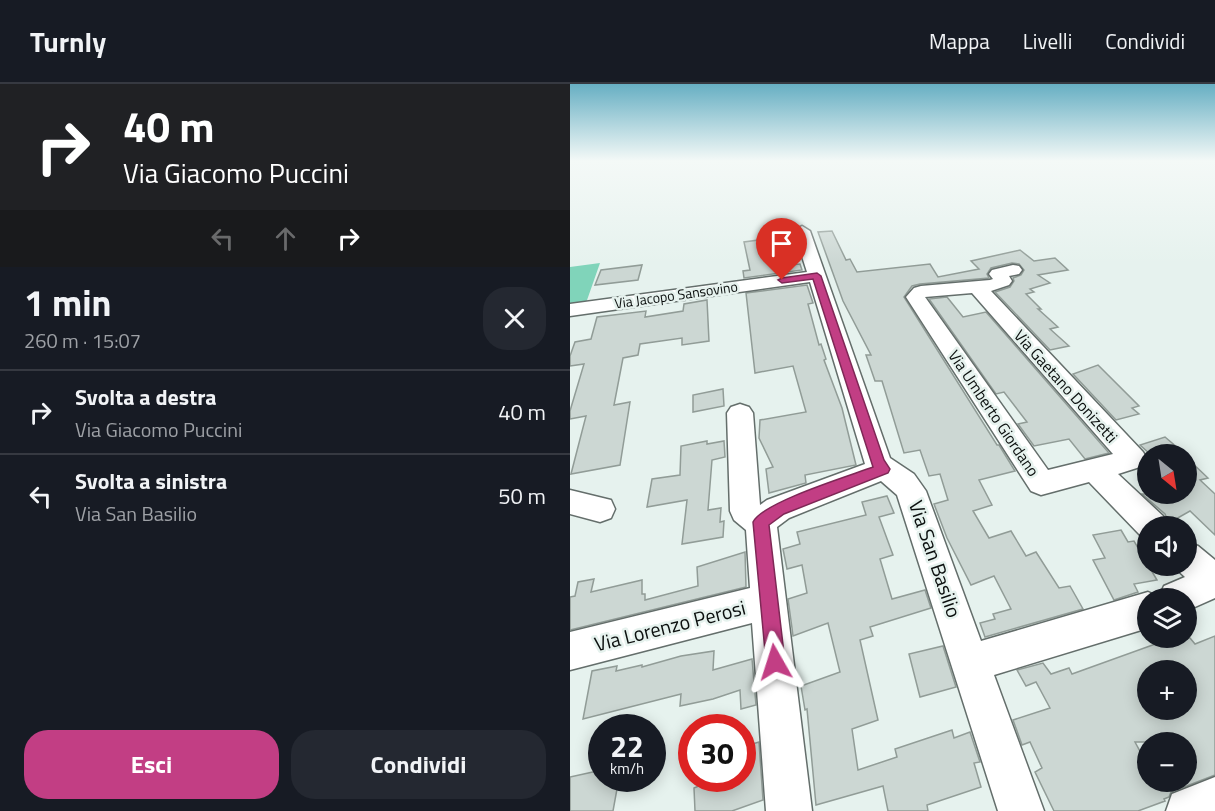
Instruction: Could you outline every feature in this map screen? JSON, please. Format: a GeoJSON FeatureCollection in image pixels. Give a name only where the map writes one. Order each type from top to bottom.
{"type":"FeatureCollection","features":[{"type":"Feature","properties":{"kind":"street"},"geometry":{"type":"LineString","coordinates":[[761,522],[778,509],[883,469],[878,463],[802,231]]}},
{"type":"Feature","properties":{"kind":"street"},"geometry":{"type":"LineString","coordinates":[[978,288],[1000,283],[1003,281],[998,274],[1013,270]]}},
{"type":"Feature","properties":{"kind":"street","name":"Via Jacopo Sansovino"},"geometry":{"type":"LineString","coordinates":[[570,310],[782,280],[818,281]]}},
{"type":"Feature","properties":{"kind":"street"},"geometry":{"type":"LineString","coordinates":[[592,307],[597,293],[644,287]]}},
{"type":"Feature","properties":{"kind":"street","name":"Via Umberto Giordano"},"geometry":{"type":"LineString","coordinates":[[978,288],[918,295],[1041,483],[1095,470]]}},
{"type":"Feature","properties":{"kind":"street","name":"Via Gaetano Donizetti"},"geometry":{"type":"LineString","coordinates":[[978,288],[1132,459],[1095,470]]}},
{"type":"Feature","properties":{"kind":"street"},"geometry":{"type":"LineString","coordinates":[[740,413],[745,511],[754,520],[761,522]]}},
{"type":"Feature","properties":{"kind":"street","name":"Via San Basilio"},"geometry":{"type":"LineString","coordinates":[[883,469],[903,479],[911,490],[1022,811]]}},
{"type":"Feature","properties":{"kind":"street"},"geometry":{"type":"LineString","coordinates":[[1095,470],[1142,516]]}},
{"type":"Feature","properties":{"kind":"street"},"geometry":{"type":"LineString","coordinates":[[570,502],[600,509]]}},
{"type":"Feature","properties":{"kind":"street"},"geometry":{"type":"LineString","coordinates":[[761,522],[787,811]]}},
{"type":"Feature","properties":{"kind":"street"},"geometry":{"type":"LineString","coordinates":[[1197,589],[1203,586],[1205,572]]}},
{"type":"Feature","properties":{"kind":"street","name":"Via Lorenzo Perosi"},"geometry":{"type":"LineString","coordinates":[[570,651],[769,601]]}},
{"type":"Feature","properties":{"kind":"street"},"geometry":{"type":"LineString","coordinates":[[971,663],[1137,613]]}},
{"type":"Feature","properties":{"kind":"street"},"geometry":{"type":"LineString","coordinates":[[1189,811],[1215,800]]}},
{"type":"Feature","properties":{"kind":"green space"},"geometry":{"type":"Polygon","coordinates":[[[600,263],[586,303],[570,305],[570,267],[600,263]]]}},
{"type":"Feature","properties":{"kind":"building"},"geometry":{"type":"Polygon","coordinates":[[[832,231],[846,260],[850,259],[857,272],[930,264],[938,277],[979,269],[971,261],[1020,250],[1034,261],[1055,258],[1068,270],[1038,275],[1050,283],[1030,289],[1034,292],[1026,294],[1041,309],[1038,309],[1058,327],[1050,329],[1069,346],[1050,350],[995,292],[1010,287],[1014,281],[1013,278],[1021,275],[1024,270],[1019,264],[1012,263],[991,268],[987,274],[989,278],[912,286],[904,297],[1015,471],[979,480],[992,505],[973,511],[989,538],[1011,531],[1026,556],[1036,552],[1059,588],[1070,586],[1083,609],[985,637],[980,623],[995,619],[993,614],[1011,609],[994,576],[971,585],[947,538],[934,504],[948,500],[940,474],[929,476],[920,450],[904,453],[882,381],[875,381],[866,355],[871,355],[843,301],[818,232],[832,231]]]}},
{"type":"Feature","properties":{"kind":"building"},"geometry":{"type":"Polygon","coordinates":[[[780,237],[791,265],[800,264],[802,270],[744,278],[743,271],[750,270],[744,242],[780,237]]]}},
{"type":"Feature","properties":{"kind":"building"},"geometry":{"type":"Polygon","coordinates":[[[642,265],[638,280],[595,285],[601,270],[642,265]]]}},
{"type":"Feature","properties":{"kind":"building"},"geometry":{"type":"Polygon","coordinates":[[[807,285],[813,303],[808,304],[819,345],[821,344],[826,359],[824,360],[842,408],[856,465],[805,475],[806,483],[769,493],[766,469],[773,467],[759,438],[760,420],[806,412],[793,366],[755,373],[746,293],[807,285]]]}},
{"type":"Feature","properties":{"kind":"building"},"geometry":{"type":"Polygon","coordinates":[[[947,297],[963,317],[986,312],[1109,453],[1085,459],[1069,439],[1034,446],[1018,424],[1027,422],[1004,392],[996,394],[929,299],[947,297]]]}},
{"type":"Feature","properties":{"kind":"building"},"geometry":{"type":"Polygon","coordinates":[[[707,300],[709,341],[682,345],[682,338],[640,344],[638,355],[623,358],[614,405],[630,402],[620,465],[571,474],[586,416],[570,419],[570,411],[584,364],[570,366],[570,356],[575,342],[591,339],[597,317],[646,311],[645,317],[683,311],[684,304],[707,300]]]}},
{"type":"Feature","properties":{"kind":"building"},"geometry":{"type":"Polygon","coordinates":[[[1098,365],[1139,406],[1132,408],[1139,414],[1116,420],[1073,374],[1098,365]]]}},
{"type":"Feature","properties":{"kind":"building"},"geometry":{"type":"Polygon","coordinates":[[[723,389],[724,406],[693,412],[693,395],[723,389]]]}},
{"type":"Feature","properties":{"kind":"building"},"geometry":{"type":"Polygon","coordinates":[[[1165,437],[1173,444],[1143,444],[1165,437]]]}},
{"type":"Feature","properties":{"kind":"building"},"geometry":{"type":"Polygon","coordinates":[[[707,441],[707,444],[724,441],[725,457],[712,460],[708,510],[721,508],[720,522],[724,521],[723,537],[682,544],[687,500],[647,507],[652,479],[680,475],[681,446],[707,441]]]}},
{"type":"Feature","properties":{"kind":"building"},"geometry":{"type":"Polygon","coordinates":[[[1197,468],[1208,478],[1200,480],[1215,494],[1215,535],[1190,511],[1181,516],[1166,516],[1154,504],[1197,504],[1197,468]]]}},
{"type":"Feature","properties":{"kind":"building"},"geometry":{"type":"Polygon","coordinates":[[[887,496],[894,513],[879,517],[893,555],[880,559],[892,599],[925,590],[931,608],[870,627],[873,636],[860,640],[878,720],[852,729],[858,770],[897,757],[895,749],[952,730],[954,738],[970,732],[980,762],[974,763],[981,787],[927,805],[928,811],[888,811],[883,786],[816,805],[807,709],[805,710],[801,686],[840,672],[828,623],[793,636],[788,599],[807,593],[802,565],[787,569],[783,549],[800,544],[797,532],[866,515],[862,502],[887,496]]]}},
{"type":"Feature","properties":{"kind":"building"},"geometry":{"type":"Polygon","coordinates":[[[1121,530],[1128,542],[1134,541],[1137,546],[1137,576],[1155,576],[1157,580],[1134,584],[1137,592],[1114,600],[1093,560],[1105,558],[1093,535],[1121,530]]]}},
{"type":"Feature","properties":{"kind":"building"},"geometry":{"type":"Polygon","coordinates":[[[745,552],[746,587],[570,630],[570,597],[575,596],[578,582],[594,579],[591,592],[642,580],[642,594],[645,594],[645,600],[698,586],[697,567],[745,552]]]}},
{"type":"Feature","properties":{"kind":"building"},"geometry":{"type":"Polygon","coordinates":[[[1215,636],[1215,775],[1197,782],[1197,732],[1137,732],[1137,742],[1135,742],[1137,746],[1137,792],[1171,792],[1169,797],[1164,799],[1165,801],[1138,811],[1054,811],[1035,772],[1042,768],[1030,742],[1022,745],[1013,720],[1050,708],[1036,682],[1026,686],[1017,670],[1043,663],[1051,674],[1069,668],[1072,674],[1144,648],[1197,648],[1197,643],[1215,636]]]}},
{"type":"Feature","properties":{"kind":"building"},"geometry":{"type":"Polygon","coordinates":[[[943,646],[956,687],[920,697],[909,654],[943,646]]]}},
{"type":"Feature","properties":{"kind":"building"},"geometry":{"type":"Polygon","coordinates":[[[714,651],[713,670],[752,659],[756,705],[741,709],[740,690],[680,706],[681,694],[603,714],[588,714],[588,718],[583,719],[592,671],[617,666],[616,671],[642,665],[642,667],[681,656],[714,651]]]}},
{"type":"Feature","properties":{"kind":"building"},"geometry":{"type":"Polygon","coordinates":[[[759,742],[763,800],[732,811],[695,811],[694,792],[756,792],[756,743],[759,742]]]}},
{"type":"Feature","properties":{"kind":"building"},"geometry":{"type":"Polygon","coordinates":[[[588,773],[588,792],[616,792],[613,811],[570,811],[570,777],[588,773]]]}},
{"type":"Feature","properties":{"kind":"route"},"geometry":{"type":"LineString","coordinates":[[775,662],[761,522],[778,509],[883,469],[878,463],[817,276],[782,280]]}}]}
